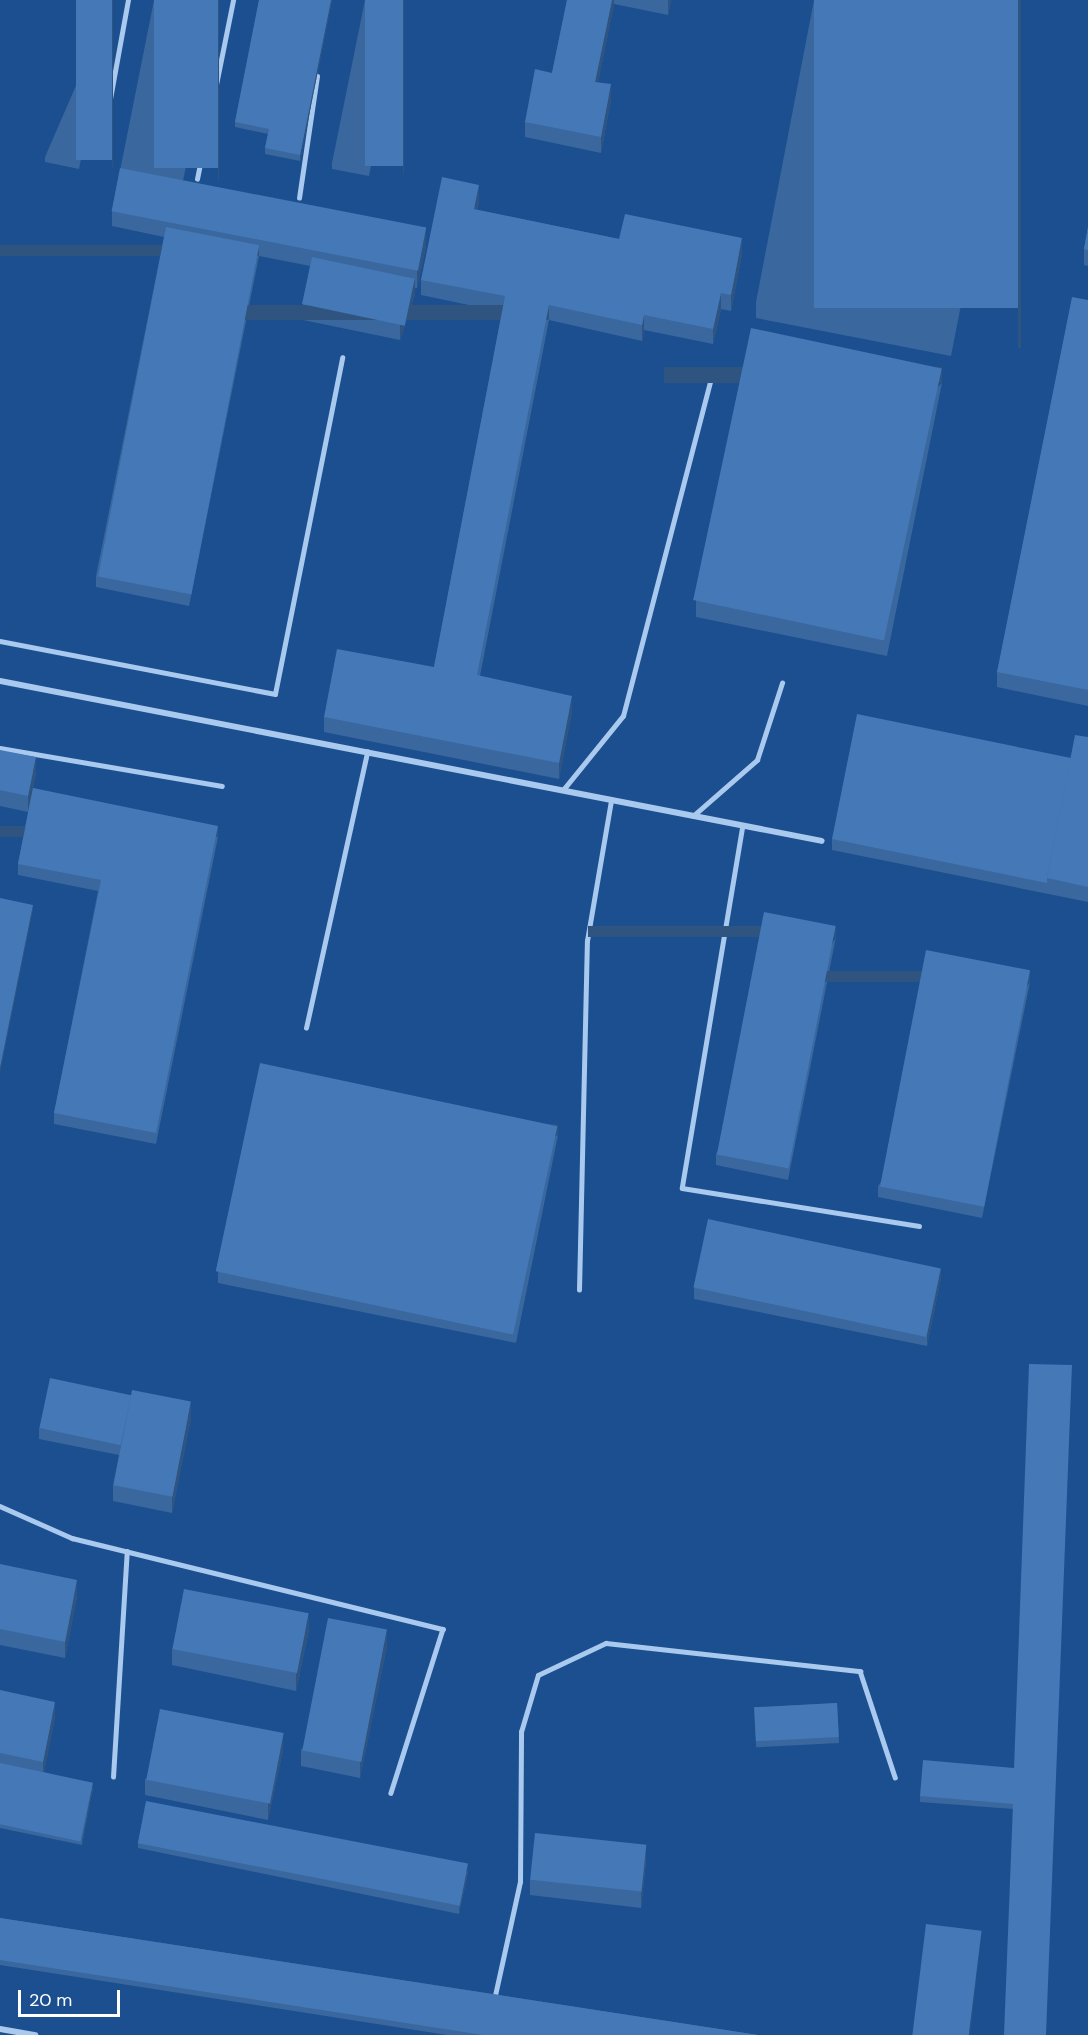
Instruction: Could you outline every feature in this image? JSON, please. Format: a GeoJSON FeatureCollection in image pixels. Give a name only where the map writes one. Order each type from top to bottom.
{"type":"FeatureCollection","features":[{"type":"Feature","properties":{"kind":"street"},"geometry":{"type":"LineString","coordinates":[[0,681],[822,841]]}},
{"type":"Feature","properties":{"kind":"street"},"geometry":{"type":"LineString","coordinates":[[0,2029],[35,2035]]}},
{"type":"Feature","properties":{"kind":"lane"},"geometry":{"type":"LineString","coordinates":[[100,154],[128,0]]}},
{"type":"Feature","properties":{"kind":"lane"},"geometry":{"type":"LineString","coordinates":[[197,179],[232,0]]}},
{"type":"Feature","properties":{"kind":"lane"},"geometry":{"type":"LineString","coordinates":[[299,198],[318,70]]}},
{"type":"Feature","properties":{"kind":"lane"},"geometry":{"type":"LineString","coordinates":[[0,641],[275,694],[342,358]]}},
{"type":"Feature","properties":{"kind":"lane"},"geometry":{"type":"LineString","coordinates":[[563,790],[623,716],[712,370]]}},
{"type":"Feature","properties":{"kind":"lane"},"geometry":{"type":"LineString","coordinates":[[693,816],[757,760],[782,682]]}},
{"type":"Feature","properties":{"kind":"lane"},"geometry":{"type":"LineString","coordinates":[[0,748],[222,786]]}},
{"type":"Feature","properties":{"kind":"lane"},"geometry":{"type":"LineString","coordinates":[[306,1028],[368,752]]}},
{"type":"Feature","properties":{"kind":"lane"},"geometry":{"type":"LineString","coordinates":[[579,1290],[587,941],[611,800]]}},
{"type":"Feature","properties":{"kind":"lane"},"geometry":{"type":"LineString","coordinates":[[743,825],[682,1188],[919,1226]]}},
{"type":"Feature","properties":{"kind":"lane"},"geometry":{"type":"LineString","coordinates":[[0,1506],[72,1538],[443,1629],[391,1793]]}},
{"type":"Feature","properties":{"kind":"lane"},"geometry":{"type":"LineString","coordinates":[[112,1777],[127,1551]]}},
{"type":"Feature","properties":{"kind":"lane"},"geometry":{"type":"LineString","coordinates":[[491,2013],[520,1882],[521,1732],[538,1676],[606,1642],[860,1671],[895,1777]]}},
{"type":"Feature","properties":{"kind":"building"},"geometry":{"type":"Polygon","coordinates":[[[76,0],[112,0],[112,160],[76,160],[76,0]]]}},
{"type":"Feature","properties":{"kind":"building"},"geometry":{"type":"Polygon","coordinates":[[[154,0],[218,0],[218,168],[154,168],[154,0]]]}},
{"type":"Feature","properties":{"kind":"building"},"geometry":{"type":"Polygon","coordinates":[[[259,0],[331,0],[300,155],[265,148],[269,129],[235,122],[259,0]]]}},
{"type":"Feature","properties":{"kind":"building"},"geometry":{"type":"Polygon","coordinates":[[[365,0],[403,0],[403,166],[365,166],[365,0]]]}},
{"type":"Feature","properties":{"kind":"building"},"geometry":{"type":"Polygon","coordinates":[[[567,0],[612,0],[595,82],[611,84],[601,137],[525,122],[535,69],[552,73],[567,0]]]}},
{"type":"Feature","properties":{"kind":"building"},"geometry":{"type":"Polygon","coordinates":[[[814,0],[1018,0],[1018,308],[814,308],[814,0]]]}},
{"type":"Feature","properties":{"kind":"building"},"geometry":{"type":"Polygon","coordinates":[[[120,168],[426,228],[418,271],[112,211],[120,168]]]}},
{"type":"Feature","properties":{"kind":"building"},"geometry":{"type":"Polygon","coordinates":[[[442,177],[479,185],[474,209],[619,239],[625,214],[742,238],[731,295],[721,293],[713,329],[644,315],[642,325],[549,305],[477,675],[572,696],[559,763],[324,717],[337,649],[434,667],[505,296],[421,280],[442,177]]]}},
{"type":"Feature","properties":{"kind":"building"},"geometry":{"type":"Polygon","coordinates":[[[166,227],[259,245],[191,595],[98,576],[166,227]]]}},
{"type":"Feature","properties":{"kind":"building"},"geometry":{"type":"Polygon","coordinates":[[[1088,227],[1088,250],[1084,249],[1088,227]]]}},
{"type":"Feature","properties":{"kind":"building"},"geometry":{"type":"Polygon","coordinates":[[[312,257],[415,279],[405,326],[302,304],[312,257]]]}},
{"type":"Feature","properties":{"kind":"building"},"geometry":{"type":"Polygon","coordinates":[[[1072,297],[1088,300],[1088,690],[997,672],[1072,297]]]}},
{"type":"Feature","properties":{"kind":"building"},"geometry":{"type":"Polygon","coordinates":[[[751,328],[942,369],[884,640],[693,600],[751,328]]]}},
{"type":"Feature","properties":{"kind":"building"},"geometry":{"type":"Polygon","coordinates":[[[857,714],[1071,758],[1047,883],[832,839],[857,714]]]}},
{"type":"Feature","properties":{"kind":"building"},"geometry":{"type":"Polygon","coordinates":[[[1075,735],[1088,737],[1088,887],[1047,878],[1075,735]]]}},
{"type":"Feature","properties":{"kind":"building"},"geometry":{"type":"Polygon","coordinates":[[[0,750],[36,757],[28,796],[0,790],[0,750]]]}},
{"type":"Feature","properties":{"kind":"building"},"geometry":{"type":"Polygon","coordinates":[[[33,788],[218,826],[156,1133],[54,1113],[101,880],[18,864],[33,788]]]}},
{"type":"Feature","properties":{"kind":"building"},"geometry":{"type":"Polygon","coordinates":[[[0,898],[33,905],[0,1068],[0,898]]]}},
{"type":"Feature","properties":{"kind":"building"},"geometry":{"type":"Polygon","coordinates":[[[764,912],[836,926],[789,1168],[717,1154],[764,912]]]}},
{"type":"Feature","properties":{"kind":"building"},"geometry":{"type":"Polygon","coordinates":[[[926,950],[1030,970],[984,1207],[880,1187],[926,950]]]}},
{"type":"Feature","properties":{"kind":"building"},"geometry":{"type":"Polygon","coordinates":[[[260,1063],[557,1126],[513,1335],[216,1271],[260,1063]]]}},
{"type":"Feature","properties":{"kind":"building"},"geometry":{"type":"Polygon","coordinates":[[[708,1219],[941,1268],[926,1337],[693,1287],[708,1219]]]}},
{"type":"Feature","properties":{"kind":"building"},"geometry":{"type":"Polygon","coordinates":[[[1029,1364],[1072,1365],[1046,2035],[1004,2035],[1013,1804],[920,1796],[923,1760],[1014,1768],[1029,1364]]]}},
{"type":"Feature","properties":{"kind":"building"},"geometry":{"type":"Polygon","coordinates":[[[50,1378],[131,1395],[121,1445],[39,1428],[50,1378]]]}},
{"type":"Feature","properties":{"kind":"building"},"geometry":{"type":"Polygon","coordinates":[[[132,1390],[191,1401],[172,1497],[113,1485],[132,1390]]]}},
{"type":"Feature","properties":{"kind":"building"},"geometry":{"type":"Polygon","coordinates":[[[0,1564],[77,1580],[65,1642],[0,1629],[0,1564]]]}},
{"type":"Feature","properties":{"kind":"building"},"geometry":{"type":"Polygon","coordinates":[[[184,1589],[309,1613],[297,1673],[172,1649],[184,1589]]]}},
{"type":"Feature","properties":{"kind":"building"},"geometry":{"type":"Polygon","coordinates":[[[328,1618],[387,1629],[361,1762],[302,1751],[328,1618]]]}},
{"type":"Feature","properties":{"kind":"building"},"geometry":{"type":"Polygon","coordinates":[[[0,1690],[55,1702],[43,1762],[0,1753],[0,1690]]]}},
{"type":"Feature","properties":{"kind":"building"},"geometry":{"type":"Polygon","coordinates":[[[837,1703],[839,1737],[756,1741],[754,1707],[837,1703]]]}},
{"type":"Feature","properties":{"kind":"building"},"geometry":{"type":"Polygon","coordinates":[[[160,1709],[284,1733],[270,1804],[146,1780],[160,1709]]]}},
{"type":"Feature","properties":{"kind":"building"},"geometry":{"type":"Polygon","coordinates":[[[0,1763],[93,1783],[80,1841],[0,1824],[0,1763]]]}},
{"type":"Feature","properties":{"kind":"building"},"geometry":{"type":"Polygon","coordinates":[[[146,1801],[468,1864],[460,1906],[138,1843],[146,1801]]]}},
{"type":"Feature","properties":{"kind":"building"},"geometry":{"type":"Polygon","coordinates":[[[535,1833],[646,1845],[641,1891],[530,1880],[535,1833]]]}},
{"type":"Feature","properties":{"kind":"building"},"geometry":{"type":"Polygon","coordinates":[[[0,1918],[758,2035],[483,2035],[0,1960],[0,1918]]]}},
{"type":"Feature","properties":{"kind":"building"},"geometry":{"type":"Polygon","coordinates":[[[926,1924],[982,1931],[969,2035],[912,2035],[926,1924]]]}}]}
